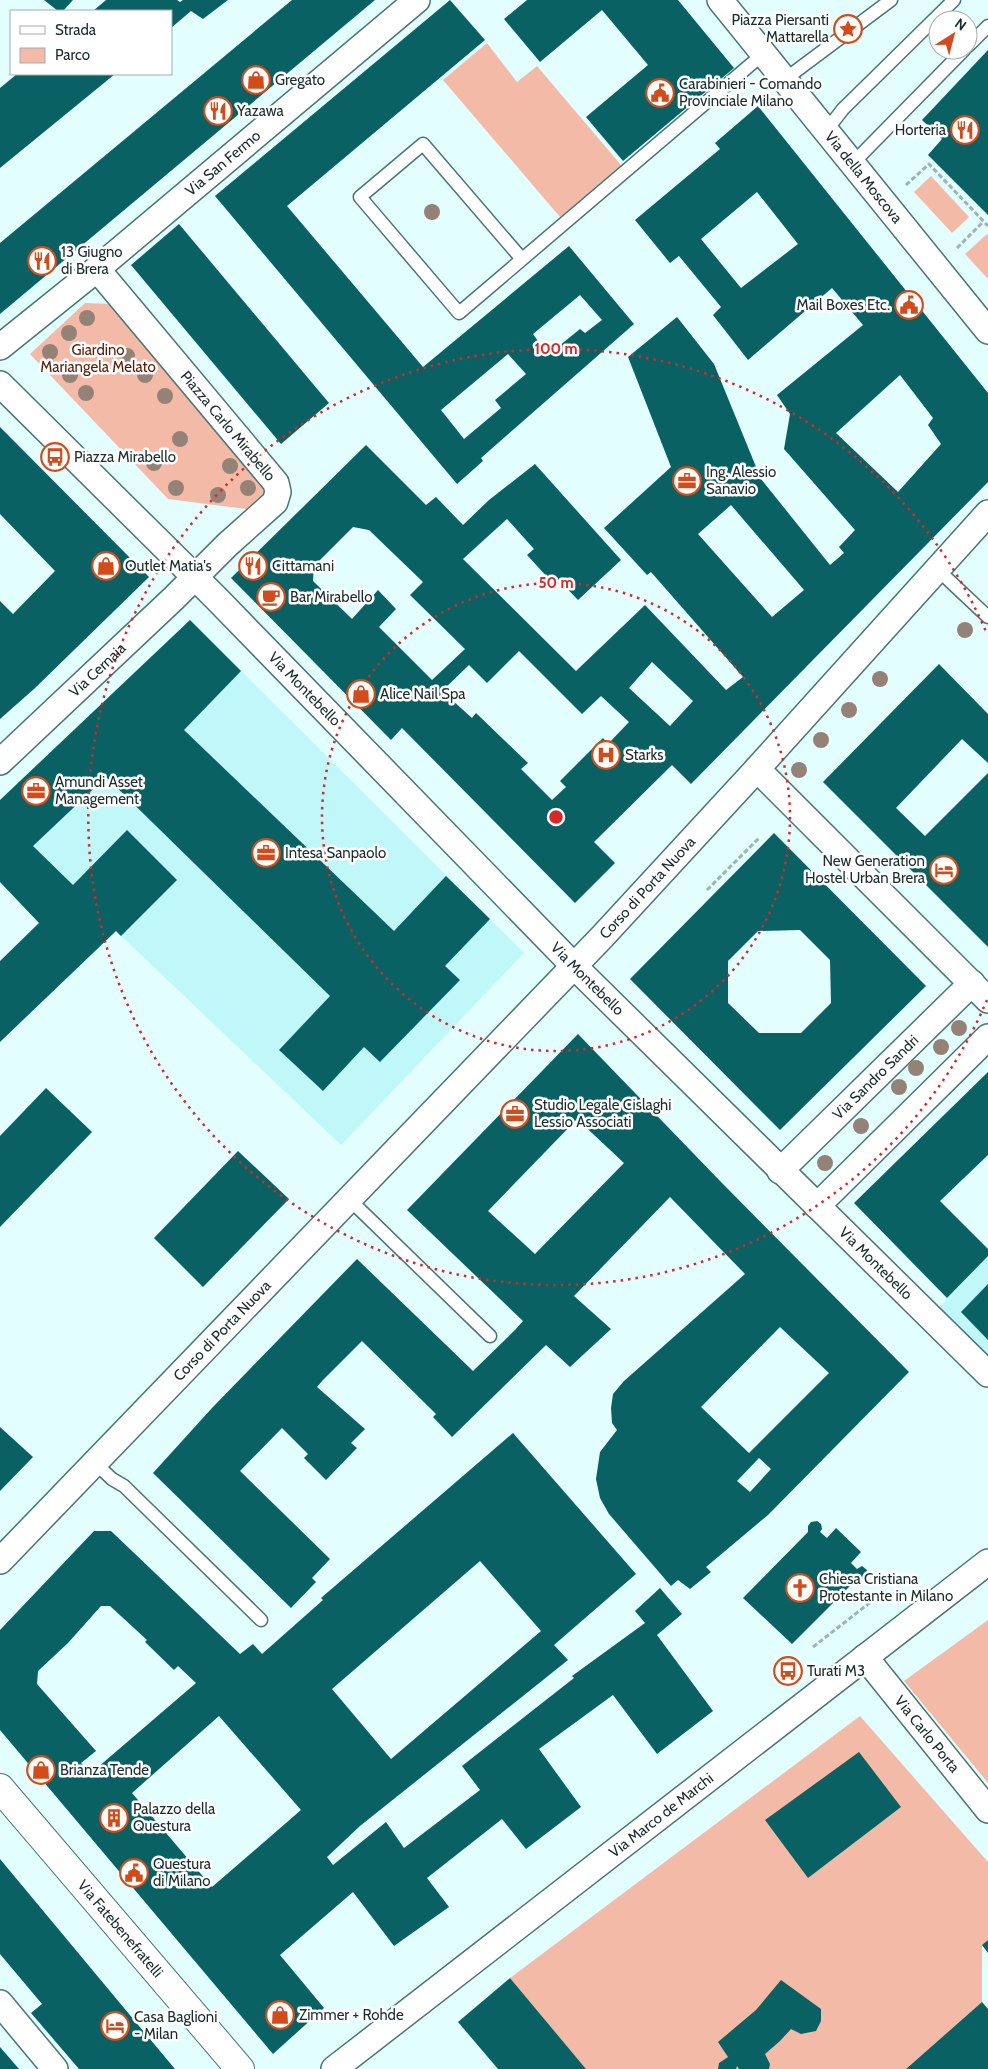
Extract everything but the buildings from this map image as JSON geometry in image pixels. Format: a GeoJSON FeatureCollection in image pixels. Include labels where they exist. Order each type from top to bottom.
{"type":"FeatureCollection","features":[{"type":"Feature","properties":{"kind":"street","name":"Via San Fermo"},"geometry":{"type":"LineString","coordinates":[[97,269],[417,0]]}},
{"type":"Feature","properties":{"kind":"street","name":"Via della Moscova"},"geometry":{"type":"LineString","coordinates":[[720,0],[988,331]]}},
{"type":"Feature","properties":{"kind":"street"},"geometry":{"type":"LineString","coordinates":[[0,347],[97,269]]}},
{"type":"Feature","properties":{"kind":"street","name":"Piazza Carlo Mirabello"},"geometry":{"type":"LineString","coordinates":[[97,269],[276,483],[278,492],[275,502],[227,545],[196,578]]}},
{"type":"Feature","properties":{"kind":"street"},"geometry":{"type":"LineString","coordinates":[[0,384],[196,578]]}},
{"type":"Feature","properties":{"kind":"street","name":"Corso di Porta Nuova"},"geometry":{"type":"LineString","coordinates":[[0,1561],[574,966],[757,769],[988,513]]}},
{"type":"Feature","properties":{"kind":"street","name":"Via Cernaia"},"geometry":{"type":"LineString","coordinates":[[0,762],[196,578]]}},
{"type":"Feature","properties":{"kind":"street","name":"Via Montebello"},"geometry":{"type":"LineString","coordinates":[[196,578],[574,966],[988,1374]]}},
{"type":"Feature","properties":{"kind":"street"},"geometry":{"type":"LineString","coordinates":[[757,769],[980,992]]}},
{"type":"Feature","properties":{"kind":"street","name":"Via Sandro Sandri"},"geometry":{"type":"LineString","coordinates":[[780,1171],[980,992]]}},
{"type":"Feature","properties":{"kind":"street"},"geometry":{"type":"LineString","coordinates":[[817,1206],[988,1037]]}},
{"type":"Feature","properties":{"kind":"street","name":"Via Marco de Marchi"},"geometry":{"type":"LineString","coordinates":[[334,2069],[988,1562]]}},
{"type":"Feature","properties":{"kind":"street","name":"Via Carlo Porta"},"geometry":{"type":"LineString","coordinates":[[865,1657],[988,1810]]}},
{"type":"Feature","properties":{"kind":"street","name":"Via Fatebenefratelli"},"geometry":{"type":"LineString","coordinates":[[0,1788],[240,2069]]}},
{"type":"Feature","properties":{"kind":"street"},"geometry":{"type":"LineString","coordinates":[[0,2003],[55,2069]]}},
{"type":"Feature","properties":{"kind":"lane"},"geometry":{"type":"LineString","coordinates":[[784,80],[891,0]]}},
{"type":"Feature","properties":{"kind":"lane"},"geometry":{"type":"LineString","coordinates":[[826,131],[843,110],[954,0]]}},
{"type":"Feature","properties":{"kind":"lane"},"geometry":{"type":"LineString","coordinates":[[978,36],[988,26]]}},
{"type":"Feature","properties":{"kind":"lane"},"geometry":{"type":"LineString","coordinates":[[521,258],[423,144],[360,197],[459,312],[763,54]]}},
{"type":"Feature","properties":{"kind":"lane"},"geometry":{"type":"LineString","coordinates":[[852,164],[954,60]]}},
{"type":"Feature","properties":{"kind":"lane"},"geometry":{"type":"LineString","coordinates":[[938,569],[988,617]]}},
{"type":"Feature","properties":{"kind":"lane"},"geometry":{"type":"LineString","coordinates":[[349,1200],[490,1336]]}},
{"type":"Feature","properties":{"kind":"lane"},"geometry":{"type":"LineString","coordinates":[[95,1463],[112,1479],[124,1486],[261,1620]]}},
{"type":"Feature","properties":{"kind":"path"},"geometry":{"type":"LineString","coordinates":[[904,187],[929,164],[988,226]]}},
{"type":"Feature","properties":{"kind":"path"},"geometry":{"type":"LineString","coordinates":[[956,248],[983,222]]}},
{"type":"Feature","properties":{"kind":"path"},"geometry":{"type":"LineString","coordinates":[[707,890],[760,837]]}},
{"type":"Feature","properties":{"kind":"path"},"geometry":{"type":"LineString","coordinates":[[813,1647],[881,1594]]}},
{"type":"Feature","properties":{"kind":"shaded area"},"geometry":{"type":"Polygon","coordinates":[[[190,620],[524,953],[341,1145],[116,931],[33,846],[0,817],[0,800],[190,620]]]}},
{"type":"Feature","properties":{"kind":"shaded area"},"geometry":{"type":"Polygon","coordinates":[[[988,1256],[988,1369],[934,1316],[947,1298],[988,1256]]]}},
{"type":"Feature","properties":{"kind":"green space"},"geometry":{"type":"Polygon","coordinates":[[[487,43],[517,82],[537,66],[621,165],[560,217],[443,80],[487,43]]]}},
{"type":"Feature","properties":{"kind":"green space"},"geometry":{"type":"Polygon","coordinates":[[[931,176],[969,217],[952,233],[914,192],[931,176]]]}},
{"type":"Feature","properties":{"kind":"green space"},"geometry":{"type":"Polygon","coordinates":[[[988,235],[988,279],[965,254],[988,235]]]}},
{"type":"Feature","properties":{"kind":"green space","name":"Giardino Mariangela Melato"},"geometry":{"type":"Polygon","coordinates":[[[85,303],[112,304],[268,489],[246,509],[168,499],[30,354],[85,303]]]}},
{"type":"Feature","properties":{"kind":"green space"},"geometry":{"type":"Polygon","coordinates":[[[988,1620],[988,1783],[904,1681],[988,1620]]]}},
{"type":"Feature","properties":{"kind":"green space"},"geometry":{"type":"Polygon","coordinates":[[[860,1716],[988,1862],[988,1940],[982,1945],[982,2002],[906,2069],[586,2069],[510,1978],[860,1716]]]}},
{"type":"Feature","properties":{"kind":"place","name":"Piazza Piersanti Mattarella"},"geometry":{"type":"Point","coordinates":[848,29]}},
{"type":"Feature","properties":{"kind":"place","name":"Gregato"},"geometry":{"type":"Point","coordinates":[256,80]}},
{"type":"Feature","properties":{"kind":"place","name":"Carabinieri - Comando Provinciale Milano"},"geometry":{"type":"Point","coordinates":[660,93]}},
{"type":"Feature","properties":{"kind":"place","name":"Yazawa"},"geometry":{"type":"Point","coordinates":[218,111]}},
{"type":"Feature","properties":{"kind":"place","name":"Horteria"},"geometry":{"type":"Point","coordinates":[965,130]}},
{"type":"Feature","properties":{"kind":"place","name":"13 Giugno di Brera"},"geometry":{"type":"Point","coordinates":[42,261]}},
{"type":"Feature","properties":{"kind":"place","name":"Mail Boxes Etc."},"geometry":{"type":"Point","coordinates":[909,305]}},
{"type":"Feature","properties":{"kind":"place","name":"Piazza Mirabello"},"geometry":{"type":"Point","coordinates":[55,457]}},
{"type":"Feature","properties":{"kind":"place","name":"Ing. Alessio Sanavio"},"geometry":{"type":"Point","coordinates":[687,481]}},
{"type":"Feature","properties":{"kind":"place","name":"Outlet Matia's"},"geometry":{"type":"Point","coordinates":[106,566]}},
{"type":"Feature","properties":{"kind":"place","name":"Cittamani"},"geometry":{"type":"Point","coordinates":[253,566]}},
{"type":"Feature","properties":{"kind":"place","name":"Bar Mirabello"},"geometry":{"type":"Point","coordinates":[271,597]}},
{"type":"Feature","properties":{"kind":"place","name":"Alice Nail Spa"},"geometry":{"type":"Point","coordinates":[361,694]}},
{"type":"Feature","properties":{"kind":"place","name":"Starks"},"geometry":{"type":"Point","coordinates":[606,755]}},
{"type":"Feature","properties":{"kind":"place","name":"Amundi Asset Management"},"geometry":{"type":"Point","coordinates":[36,791]}},
{"type":"Feature","properties":{"kind":"place","name":"Intesa Sanpaolo"},"geometry":{"type":"Point","coordinates":[266,853]}},
{"type":"Feature","properties":{"kind":"place","name":"New Generation Hostel Urban Brera"},"geometry":{"type":"Point","coordinates":[944,870]}},
{"type":"Feature","properties":{"kind":"place","name":"Studio Legale Cislaghi Lessio Associati"},"geometry":{"type":"Point","coordinates":[515,1114]}},
{"type":"Feature","properties":{"kind":"place","name":"Chiesa Cristiana Protestante in Milano"},"geometry":{"type":"Point","coordinates":[800,1588]}},
{"type":"Feature","properties":{"kind":"place","name":"Turati M3"},"geometry":{"type":"Point","coordinates":[788,1671]}},
{"type":"Feature","properties":{"kind":"place","name":"Brianza Tende"},"geometry":{"type":"Point","coordinates":[41,1770]}},
{"type":"Feature","properties":{"kind":"place","name":"Palazzo della Questura"},"geometry":{"type":"Point","coordinates":[114,1818]}},
{"type":"Feature","properties":{"kind":"place","name":"Questura di Milano"},"geometry":{"type":"Point","coordinates":[134,1873]}},
{"type":"Feature","properties":{"kind":"place","name":"Zimmer + Rohde"},"geometry":{"type":"Point","coordinates":[280,2015]}},
{"type":"Feature","properties":{"kind":"place","name":"Casa Baglioni - Milan"},"geometry":{"type":"Point","coordinates":[115,2026]}}]}
